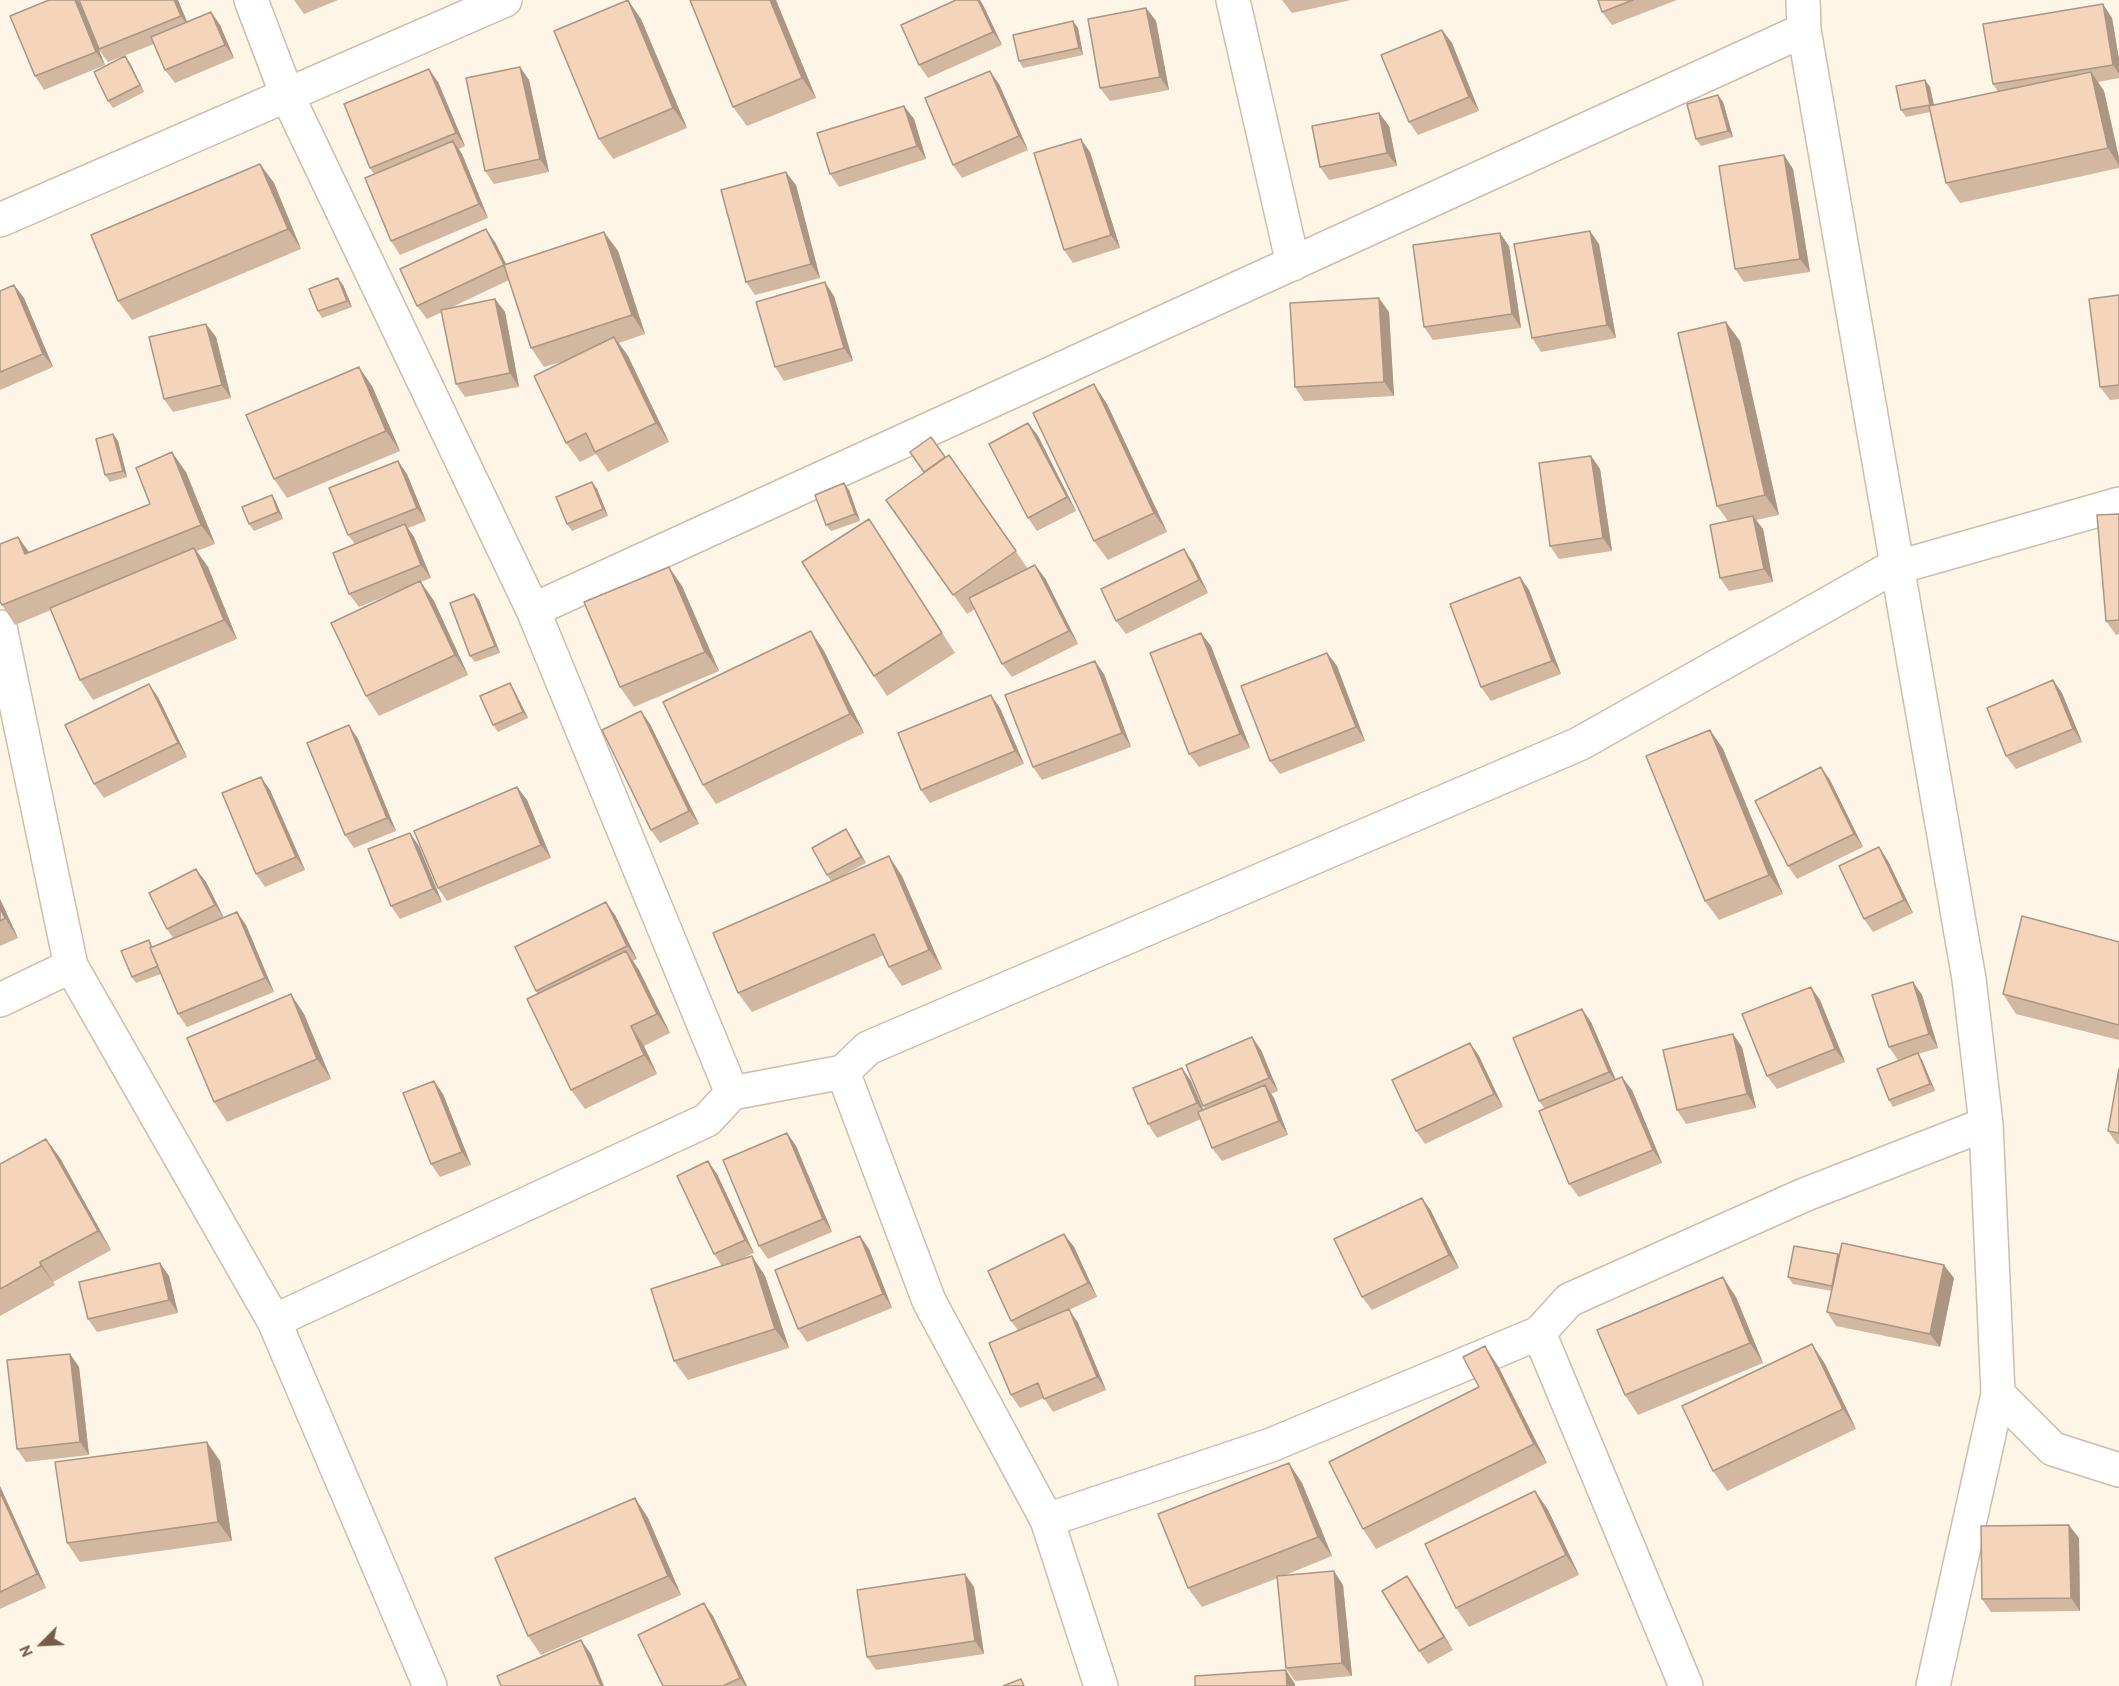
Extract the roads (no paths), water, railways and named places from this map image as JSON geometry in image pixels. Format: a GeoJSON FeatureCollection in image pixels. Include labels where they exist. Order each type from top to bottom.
{"type":"FeatureCollection","features":[{"type":"Feature","properties":{"kind":"street"},"geometry":{"type":"LineString","coordinates":[[251,0],[287,95],[532,610],[732,1093]]}},
{"type":"Feature","properties":{"kind":"street"},"geometry":{"type":"LineString","coordinates":[[0,220],[505,0]]}},
{"type":"Feature","properties":{"kind":"street"},"geometry":{"type":"LineString","coordinates":[[1233,0],[1293,264]]}},
{"type":"Feature","properties":{"kind":"street"},"geometry":{"type":"LineString","coordinates":[[532,610],[1293,264],[1803,15],[1969,979],[1986,1125],[1998,1394],[1933,1686]]}},
{"type":"Feature","properties":{"kind":"street"},"geometry":{"type":"LineString","coordinates":[[274,1321],[707,1120],[732,1093],[843,1071],[868,1048],[1579,744],[1877,576],[1898,567],[2119,504]]}},
{"type":"Feature","properties":{"kind":"street"},"geometry":{"type":"LineString","coordinates":[[0,627],[71,966],[274,1321],[430,1686]]}},
{"type":"Feature","properties":{"kind":"street"},"geometry":{"type":"LineString","coordinates":[[0,1000],[71,966]]}},
{"type":"Feature","properties":{"kind":"street"},"geometry":{"type":"LineString","coordinates":[[843,1071],[929,1301],[1047,1520],[1101,1686]]}},
{"type":"Feature","properties":{"kind":"street"},"geometry":{"type":"LineString","coordinates":[[1047,1520],[1271,1444],[1539,1333],[1569,1300],[1804,1195],[1986,1125]]}},
{"type":"Feature","properties":{"kind":"street"},"geometry":{"type":"LineString","coordinates":[[1539,1333],[1686,1686]]}},
{"type":"Feature","properties":{"kind":"street"},"geometry":{"type":"LineString","coordinates":[[1998,1394],[2053,1449],[2119,1470]]}}]}
